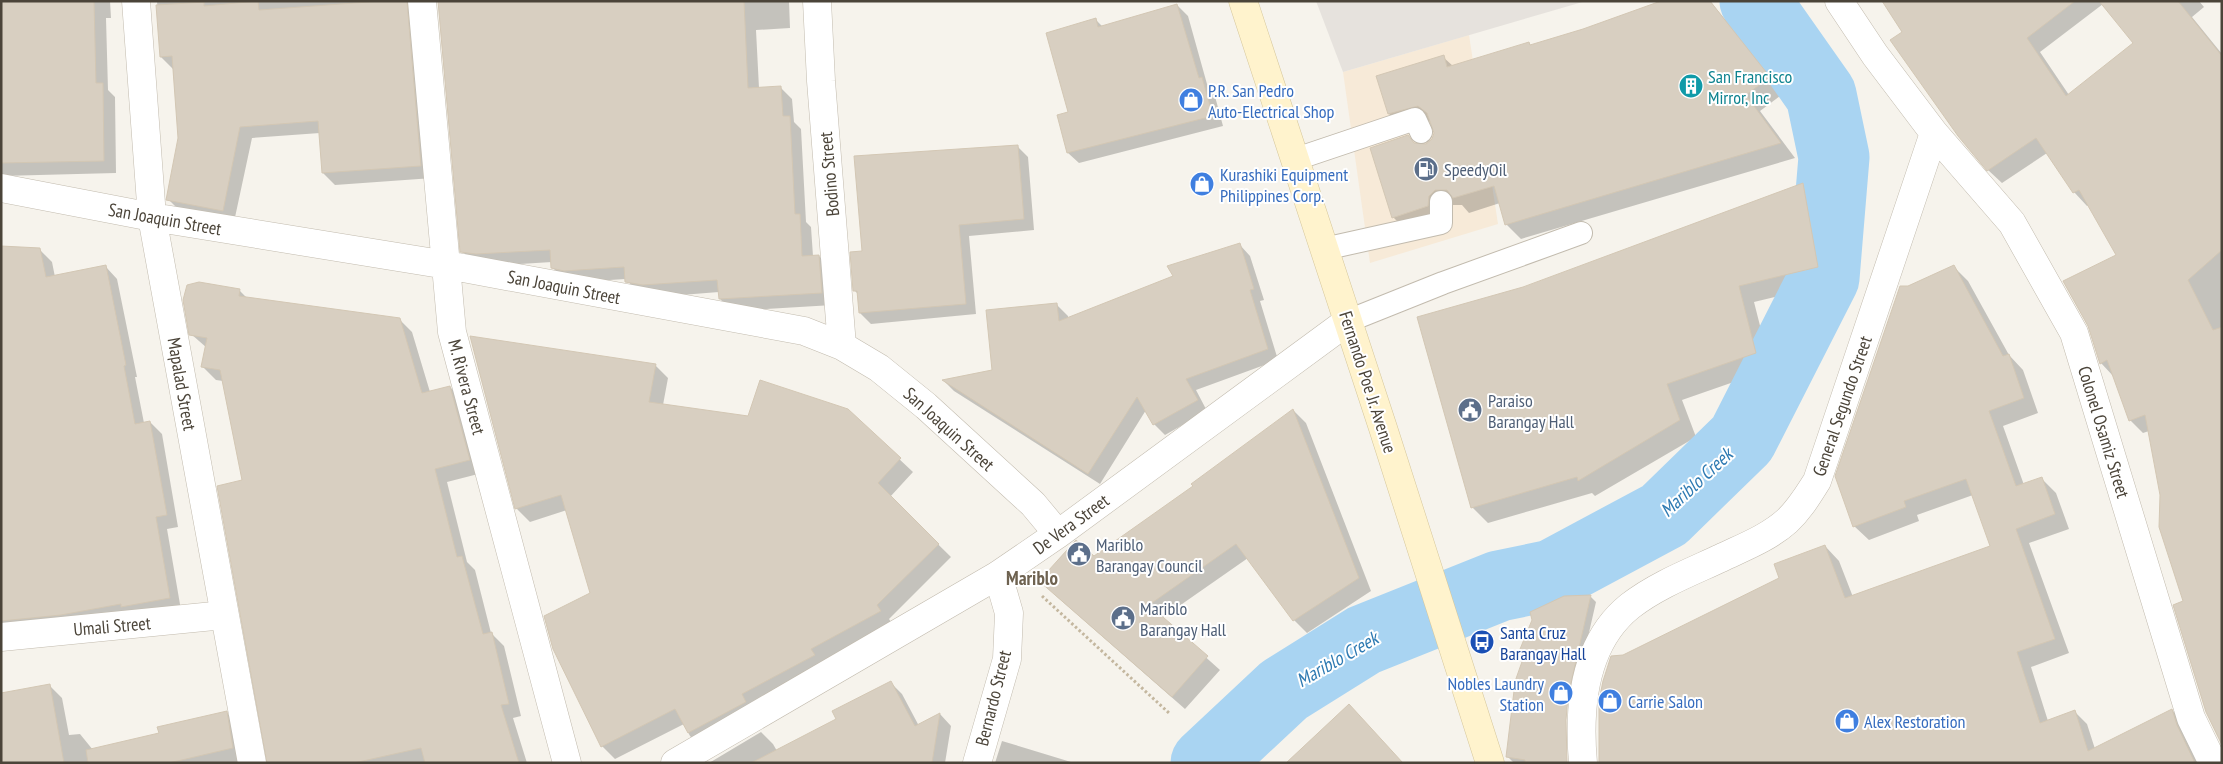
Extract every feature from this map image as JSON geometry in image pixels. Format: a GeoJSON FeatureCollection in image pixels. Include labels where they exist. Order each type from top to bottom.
{"type":"FeatureCollection","features":[{"type":"Feature","properties":{"kind":"main road","name":"Fernando Poe Jr. Avenue"},"geometry":{"type":"LineString","coordinates":[[1243,1],[1296,159],[1490,763]]}},
{"type":"Feature","properties":{"kind":"street","name":"Mapalad Street"},"geometry":{"type":"LineString","coordinates":[[136,1],[152,217],[252,763]]}},
{"type":"Feature","properties":{"kind":"street","name":"M. Rivera Street"},"geometry":{"type":"LineString","coordinates":[[422,1],[452,332],[567,763]]}},
{"type":"Feature","properties":{"kind":"street","name":"Bodino Street"},"geometry":{"type":"LineString","coordinates":[[817,1],[821,81],[842,346]]}},
{"type":"Feature","properties":{"kind":"street"},"geometry":{"type":"LineString","coordinates":[[1839,1],[1875,55],[1934,133]]}},
{"type":"Feature","properties":{"kind":"street","name":"General Segundo Street"},"geometry":{"type":"LineString","coordinates":[[1583,763],[1581,744],[1585,682],[1594,654],[1612,624],[1631,605],[1657,589],[1767,536],[1788,520],[1804,503],[1817,481],[1934,133]]}},
{"type":"Feature","properties":{"kind":"street","name":"Colonel Osamiz Street"},"geometry":{"type":"LineString","coordinates":[[1934,133],[2012,223],[2074,333],[2192,718],[2213,763]]}},
{"type":"Feature","properties":{"kind":"street","name":"San Joaquin Street"},"geometry":{"type":"LineString","coordinates":[[1,188],[152,217],[447,265],[804,331],[842,346],[879,368],[926,406],[1032,504],[1058,534]]}},
{"type":"Feature","properties":{"kind":"street","name":"De Vera Street"},"geometry":{"type":"LineString","coordinates":[[675,763],[1004,571],[1058,534],[1348,321]]}},
{"type":"Feature","properties":{"kind":"street","name":"Bernardo Street"},"geometry":{"type":"LineString","coordinates":[[976,763],[1007,660],[1009,613],[1004,571]]}},
{"type":"Feature","properties":{"kind":"street","name":"Umali Street"},"geometry":{"type":"LineString","coordinates":[[1,637],[224,615]]}},
{"type":"Feature","properties":{"kind":"lane"},"geometry":{"type":"LineString","coordinates":[[1296,159],[1415,119],[1421,132]]}},
{"type":"Feature","properties":{"kind":"lane"},"geometry":{"type":"LineString","coordinates":[[1324,249],[1441,223],[1442,202]]}},
{"type":"Feature","properties":{"kind":"lane"},"geometry":{"type":"LineString","coordinates":[[1348,321],[1443,283],[1581,233]]}},
{"type":"Feature","properties":{"kind":"path"},"geometry":{"type":"LineString","coordinates":[[1004,571],[1169,713]]}},
{"type":"Feature","properties":{"kind":"shaded area"},"geometry":{"type":"Polygon","coordinates":[[[1316,1],[1586,1],[1343,72],[1316,1]]]}},
{"type":"Feature","properties":{"kind":"shaded area"},"geometry":{"type":"Polygon","coordinates":[[[1469,35],[1498,224],[1370,263],[1343,72],[1469,35]]]}},
{"type":"Feature","properties":{"kind":"building"},"geometry":{"type":"Polygon","coordinates":[[[1,1],[94,1],[96,83],[103,83],[104,161],[1,163],[1,1]]]}},
{"type":"Feature","properties":{"kind":"building"},"geometry":{"type":"Polygon","coordinates":[[[258,1],[259,10],[381,1],[407,1],[421,166],[322,173],[318,121],[240,127],[223,211],[166,200],[178,138],[172,56],[160,57],[156,5],[204,2],[204,6],[258,1]]]}},
{"type":"Feature","properties":{"kind":"building"},"geometry":{"type":"Polygon","coordinates":[[[438,1],[744,1],[748,88],[781,86],[783,116],[790,116],[795,214],[800,214],[802,256],[819,255],[822,293],[719,299],[717,280],[643,285],[625,282],[624,267],[564,271],[551,268],[550,250],[476,254],[460,252],[438,1]]]}},
{"type":"Feature","properties":{"kind":"building"},"geometry":{"type":"Polygon","coordinates":[[[1661,1],[1710,1],[1770,77],[1746,95],[1781,143],[1505,225],[1494,186],[1453,198],[1447,190],[1435,190],[1429,196],[1428,206],[1392,218],[1370,148],[1408,135],[1414,143],[1426,144],[1432,139],[1434,133],[1427,113],[1418,106],[1388,114],[1376,76],[1444,55],[1447,67],[1529,42],[1530,45],[1583,29],[1661,1]]]}},
{"type":"Feature","properties":{"kind":"building"},"geometry":{"type":"Polygon","coordinates":[[[1882,1],[2075,1],[2027,38],[2066,96],[2133,43],[2099,1],[2178,1],[2222,56],[2222,250],[2188,280],[2213,330],[2222,327],[2222,745],[2206,712],[2173,605],[2183,601],[2159,527],[2160,495],[2145,415],[2129,421],[2107,360],[2100,364],[2088,326],[2063,281],[2116,255],[2079,190],[2073,193],[2036,138],[1987,171],[1958,136],[1890,40],[1902,32],[1882,1]]]}},
{"type":"Feature","properties":{"kind":"building"},"geometry":{"type":"Polygon","coordinates":[[[1177,4],[1199,78],[1202,77],[1213,116],[1067,153],[1057,115],[1068,112],[1046,33],[1096,18],[1098,27],[1177,4]]]}},
{"type":"Feature","properties":{"kind":"building"},"geometry":{"type":"Polygon","coordinates":[[[1018,145],[1024,219],[959,225],[966,304],[859,313],[857,291],[853,291],[850,252],[862,251],[854,156],[1018,145]]]}},
{"type":"Feature","properties":{"kind":"building"},"geometry":{"type":"Polygon","coordinates":[[[1803,183],[1818,267],[1739,286],[1756,353],[1667,384],[1680,420],[1578,481],[1577,477],[1471,508],[1417,317],[1523,287],[1803,183]]]}},
{"type":"Feature","properties":{"kind":"building"},"geometry":{"type":"Polygon","coordinates":[[[1240,243],[1254,289],[1250,290],[1268,349],[1186,379],[1198,400],[1153,425],[1137,397],[1088,474],[942,380],[992,370],[986,310],[1057,303],[1059,321],[1173,276],[1167,266],[1240,243]]]}},
{"type":"Feature","properties":{"kind":"building"},"geometry":{"type":"Polygon","coordinates":[[[1,246],[40,248],[46,277],[106,265],[126,365],[124,366],[135,424],[150,421],[167,515],[156,517],[170,598],[121,607],[121,604],[61,615],[1,621],[1,246]]]}},
{"type":"Feature","properties":{"kind":"building"},"geometry":{"type":"Polygon","coordinates":[[[1954,265],[2003,356],[2009,354],[2024,398],[1989,411],[2016,486],[2042,477],[2055,514],[2016,529],[2055,639],[2017,652],[2040,723],[2075,710],[2088,751],[2172,709],[2177,725],[2195,763],[1599,763],[1599,701],[1611,656],[1623,655],[1779,578],[1774,564],[1825,545],[1845,598],[1990,546],[1966,479],[1904,501],[1906,507],[1853,527],[1835,476],[1900,286],[1908,286],[1954,265]]]}},
{"type":"Feature","properties":{"kind":"building"},"geometry":{"type":"Polygon","coordinates":[[[199,282],[240,289],[239,296],[400,318],[422,393],[450,386],[470,460],[435,469],[457,557],[462,556],[483,634],[492,632],[509,704],[501,705],[519,763],[425,763],[421,748],[354,763],[267,763],[217,486],[242,480],[220,370],[201,367],[207,338],[189,335],[183,300],[187,285],[199,282]]]}},
{"type":"Feature","properties":{"kind":"building"},"geometry":{"type":"Polygon","coordinates":[[[470,336],[656,364],[649,402],[748,416],[760,380],[848,409],[901,458],[878,483],[939,544],[877,605],[881,611],[811,649],[815,655],[742,694],[746,702],[688,733],[675,709],[601,747],[553,649],[544,616],[590,593],[561,495],[515,509],[470,336]]]}},
{"type":"Feature","properties":{"kind":"building"},"geometry":{"type":"Polygon","coordinates":[[[1293,409],[1359,578],[1293,621],[1236,544],[1149,605],[1208,656],[1172,697],[1039,581],[1076,540],[1094,556],[1193,486],[1191,484],[1293,409]]]}},
{"type":"Feature","properties":{"kind":"building"},"geometry":{"type":"Polygon","coordinates":[[[1591,595],[1568,696],[1566,720],[1567,763],[1525,763],[1525,760],[1506,757],[1514,691],[1512,690],[1524,656],[1518,654],[1532,620],[1530,612],[1564,596],[1591,595]]]}},
{"type":"Feature","properties":{"kind":"building"},"geometry":{"type":"Polygon","coordinates":[[[891,681],[915,726],[940,713],[932,763],[751,763],[836,719],[832,711],[891,681]]]}},
{"type":"Feature","properties":{"kind":"building"},"geometry":{"type":"Polygon","coordinates":[[[50,684],[64,763],[1,763],[1,693],[50,684]]]}},
{"type":"Feature","properties":{"kind":"building"},"geometry":{"type":"Polygon","coordinates":[[[1349,704],[1403,763],[1286,763],[1349,704]]]}},
{"type":"Feature","properties":{"kind":"building"},"geometry":{"type":"Polygon","coordinates":[[[227,711],[233,748],[169,763],[88,763],[86,750],[159,733],[157,727],[227,711]]]}},
{"type":"Feature","properties":{"kind":"waterway","name":"Mariblo Creek"},"geometry":{"type":"LineString","coordinates":[[1206,763],[1284,690],[1364,640],[1499,586],[1552,575],[1664,515],[1742,439],[1824,278],[1834,157],[1821,95],[1755,1]]}},
{"type":"Feature","properties":{"kind":"place","name":"San Francisco Mirror, Inc"},"geometry":{"type":"Point","coordinates":[1691,86]}},
{"type":"Feature","properties":{"kind":"place","name":"P.R. San Pedro Auto-Electrical Shop"},"geometry":{"type":"Point","coordinates":[1191,100]}},
{"type":"Feature","properties":{"kind":"place","name":"SpeedyOil"},"geometry":{"type":"Point","coordinates":[1426,169]}},
{"type":"Feature","properties":{"kind":"place","name":"Kurashiki Equipment Philippines Corp."},"geometry":{"type":"Point","coordinates":[1202,184]}},
{"type":"Feature","properties":{"kind":"place","name":"Paraiso Barangay Hall"},"geometry":{"type":"Point","coordinates":[1470,410]}},
{"type":"Feature","properties":{"kind":"place","name":"Mariblo Barangay Council"},"geometry":{"type":"Point","coordinates":[1079,554]}},
{"type":"Feature","properties":{"kind":"place","name":"Mariblo Barangay Hall"},"geometry":{"type":"Point","coordinates":[1123,618]}},
{"type":"Feature","properties":{"kind":"place","name":"Santa Cruz Barangay Hall"},"geometry":{"type":"Point","coordinates":[1482,642]}},
{"type":"Feature","properties":{"kind":"place","name":"Nobles Laundry Station"},"geometry":{"type":"Point","coordinates":[1561,693]}},
{"type":"Feature","properties":{"kind":"place","name":"Carrie Salon"},"geometry":{"type":"Point","coordinates":[1610,701]}},
{"type":"Feature","properties":{"kind":"place","name":"Alex Restoration"},"geometry":{"type":"Point","coordinates":[1847,721]}},
{"type":"Feature","properties":{"kind":"district","name":"Mariblo"},"geometry":{"type":"Point","coordinates":[1032,578]}}]}
